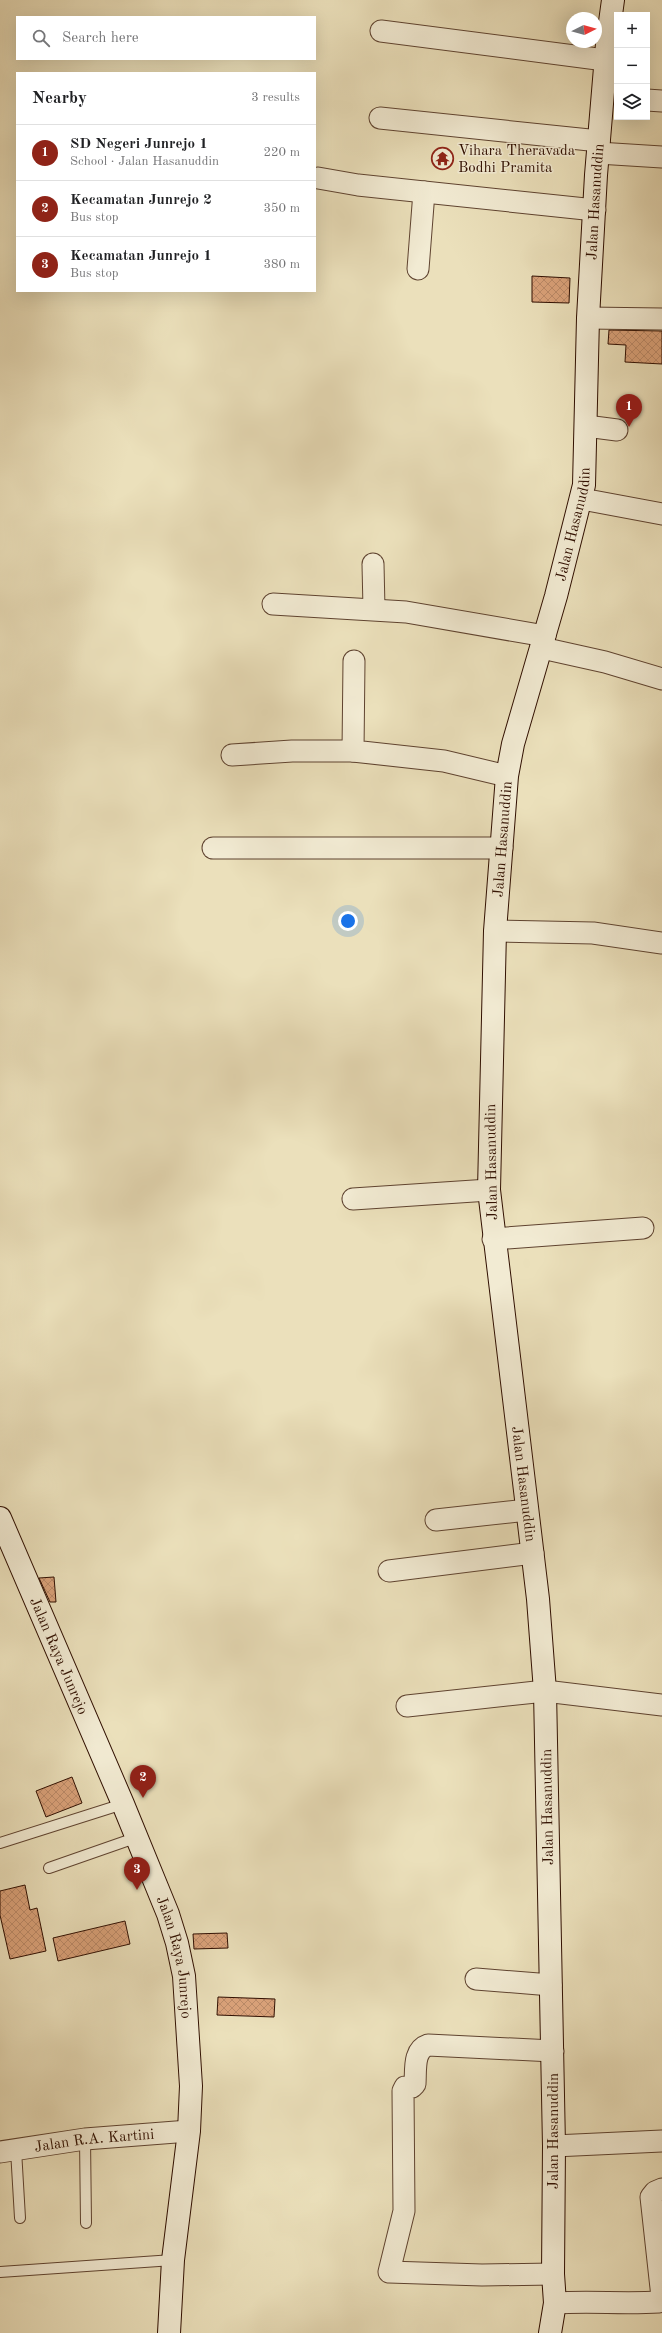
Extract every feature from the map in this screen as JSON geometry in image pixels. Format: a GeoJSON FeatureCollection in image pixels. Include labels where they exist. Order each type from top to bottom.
{"type":"FeatureCollection","features":[{"type":"Feature","properties":{"kind":"main road","name":"Jalan Hasanuddin"},"geometry":{"type":"LineString","coordinates":[[550,2333],[555,2303],[553,2274],[554,2146],[545,1691],[533,1553],[488,1190],[494,931],[507,776],[516,730],[543,642],[582,499],[584,485],[588,318],[598,147],[610,97],[605,60],[613,0]]}},
{"type":"Feature","properties":{"kind":"main road","name":"Jalan Raya Junrejo"},"geometry":{"type":"LineString","coordinates":[[0,1518],[123,1804],[135,1838],[168,1914],[177,1942],[184,1976],[191,2086],[189,2131],[173,2260],[169,2333]]}},
{"type":"Feature","properties":{"kind":"street"},"geometry":{"type":"LineString","coordinates":[[381,31],[605,60]]}},
{"type":"Feature","properties":{"kind":"street"},"geometry":{"type":"LineString","coordinates":[[650,100],[662,101]]}},
{"type":"Feature","properties":{"kind":"street"},"geometry":{"type":"LineString","coordinates":[[380,118],[662,156]]}},
{"type":"Feature","properties":{"kind":"street"},"geometry":{"type":"LineString","coordinates":[[318,178],[424,192],[595,210]]}},
{"type":"Feature","properties":{"kind":"street"},"geometry":{"type":"LineString","coordinates":[[418,269],[424,192]]}},
{"type":"Feature","properties":{"kind":"street"},"geometry":{"type":"LineString","coordinates":[[588,318],[662,319]]}},
{"type":"Feature","properties":{"kind":"street"},"geometry":{"type":"LineString","coordinates":[[586,426],[617,430]]}},
{"type":"Feature","properties":{"kind":"street"},"geometry":{"type":"LineString","coordinates":[[582,499],[662,514]]}},
{"type":"Feature","properties":{"kind":"street"},"geometry":{"type":"LineString","coordinates":[[373,564],[374,609]]}},
{"type":"Feature","properties":{"kind":"street"},"geometry":{"type":"LineString","coordinates":[[273,604],[406,612],[543,642],[662,678]]}},
{"type":"Feature","properties":{"kind":"street"},"geometry":{"type":"LineString","coordinates":[[353,750],[354,662]]}},
{"type":"Feature","properties":{"kind":"street"},"geometry":{"type":"LineString","coordinates":[[232,755],[292,751],[353,750],[444,760],[507,776]]}},
{"type":"Feature","properties":{"kind":"street"},"geometry":{"type":"LineString","coordinates":[[213,848],[502,848]]}},
{"type":"Feature","properties":{"kind":"street"},"geometry":{"type":"LineString","coordinates":[[494,931],[593,933],[662,943]]}},
{"type":"Feature","properties":{"kind":"street"},"geometry":{"type":"LineString","coordinates":[[353,1198],[488,1190]]}},
{"type":"Feature","properties":{"kind":"street"},"geometry":{"type":"LineString","coordinates":[[493,1239],[642,1228]]}},
{"type":"Feature","properties":{"kind":"street"},"geometry":{"type":"LineString","coordinates":[[436,1520],[527,1510]]}},
{"type":"Feature","properties":{"kind":"street"},"geometry":{"type":"LineString","coordinates":[[389,1572],[533,1553]]}},
{"type":"Feature","properties":{"kind":"street"},"geometry":{"type":"LineString","coordinates":[[407,1706],[545,1691],[662,1705]]}},
{"type":"Feature","properties":{"kind":"street"},"geometry":{"type":"LineString","coordinates":[[476,1979],[551,1985]]}},
{"type":"Feature","properties":{"kind":"street"},"geometry":{"type":"LineString","coordinates":[[553,2051],[428,2045],[418,2052],[415,2084],[403,2090],[404,2211],[390,2272],[474,2275],[553,2274]]}},
{"type":"Feature","properties":{"kind":"street","name":"Jalan R.A. Kartini"},"geometry":{"type":"LineString","coordinates":[[8,2151],[85,2139],[189,2131]]}},
{"type":"Feature","properties":{"kind":"street"},"geometry":{"type":"LineString","coordinates":[[554,2146],[662,2141]]}},
{"type":"Feature","properties":{"kind":"street"},"geometry":{"type":"LineString","coordinates":[[555,2303],[598,2301],[661,2302],[652,2197],[655,2192],[662,2189]]}},
{"type":"Feature","properties":{"kind":"lane"},"geometry":{"type":"LineString","coordinates":[[0,1843],[123,1804]]}},
{"type":"Feature","properties":{"kind":"lane"},"geometry":{"type":"LineString","coordinates":[[49,1868],[135,1838]]}},
{"type":"Feature","properties":{"kind":"lane"},"geometry":{"type":"LineString","coordinates":[[85,2139],[86,2223]]}},
{"type":"Feature","properties":{"kind":"lane"},"geometry":{"type":"LineString","coordinates":[[8,2151],[20,2218]]}},
{"type":"Feature","properties":{"kind":"lane"},"geometry":{"type":"LineString","coordinates":[[0,2272],[173,2260]]}},
{"type":"Feature","properties":{"kind":"building"},"geometry":{"type":"Polygon","coordinates":[[[532,276],[570,278],[569,303],[532,302],[532,276]]]}},
{"type":"Feature","properties":{"kind":"building"},"geometry":{"type":"Polygon","coordinates":[[[609,330],[662,331],[662,364],[625,362],[626,345],[608,344],[609,330]]]}},
{"type":"Feature","properties":{"kind":"building"},"geometry":{"type":"Polygon","coordinates":[[[54,1577],[56,1602],[50,1602],[39,1578],[54,1577]]]}},
{"type":"Feature","properties":{"kind":"building"},"geometry":{"type":"Polygon","coordinates":[[[72,1777],[82,1803],[46,1817],[36,1791],[72,1777]]]}},
{"type":"Feature","properties":{"kind":"building"},"geometry":{"type":"Polygon","coordinates":[[[25,1885],[30,1910],[37,1908],[46,1951],[10,1959],[0,1915],[0,1891],[25,1885]]]}},
{"type":"Feature","properties":{"kind":"building"},"geometry":{"type":"Polygon","coordinates":[[[125,1921],[130,1944],[58,1961],[53,1938],[125,1921]]]}},
{"type":"Feature","properties":{"kind":"building"},"geometry":{"type":"Polygon","coordinates":[[[227,1933],[228,1948],[194,1949],[193,1934],[227,1933]]]}},
{"type":"Feature","properties":{"kind":"building"},"geometry":{"type":"Polygon","coordinates":[[[218,1997],[275,1999],[274,2017],[217,2015],[218,1997]]]}},
{"type":"Feature","properties":{"kind":"place","name":"Vihara Theravada Bodhi Pramita"},"geometry":{"type":"Point","coordinates":[442,159]}},
{"type":"Feature","properties":{"kind":"place","name":"SD Negeri Junrejo 1"},"geometry":{"type":"Point","coordinates":[629,427]}},
{"type":"Feature","properties":{"kind":"place","name":"Kecamatan Junrejo 2"},"geometry":{"type":"Point","coordinates":[143,1798]}},
{"type":"Feature","properties":{"kind":"place","name":"Kecamatan Junrejo 1"},"geometry":{"type":"Point","coordinates":[137,1890]}}]}
